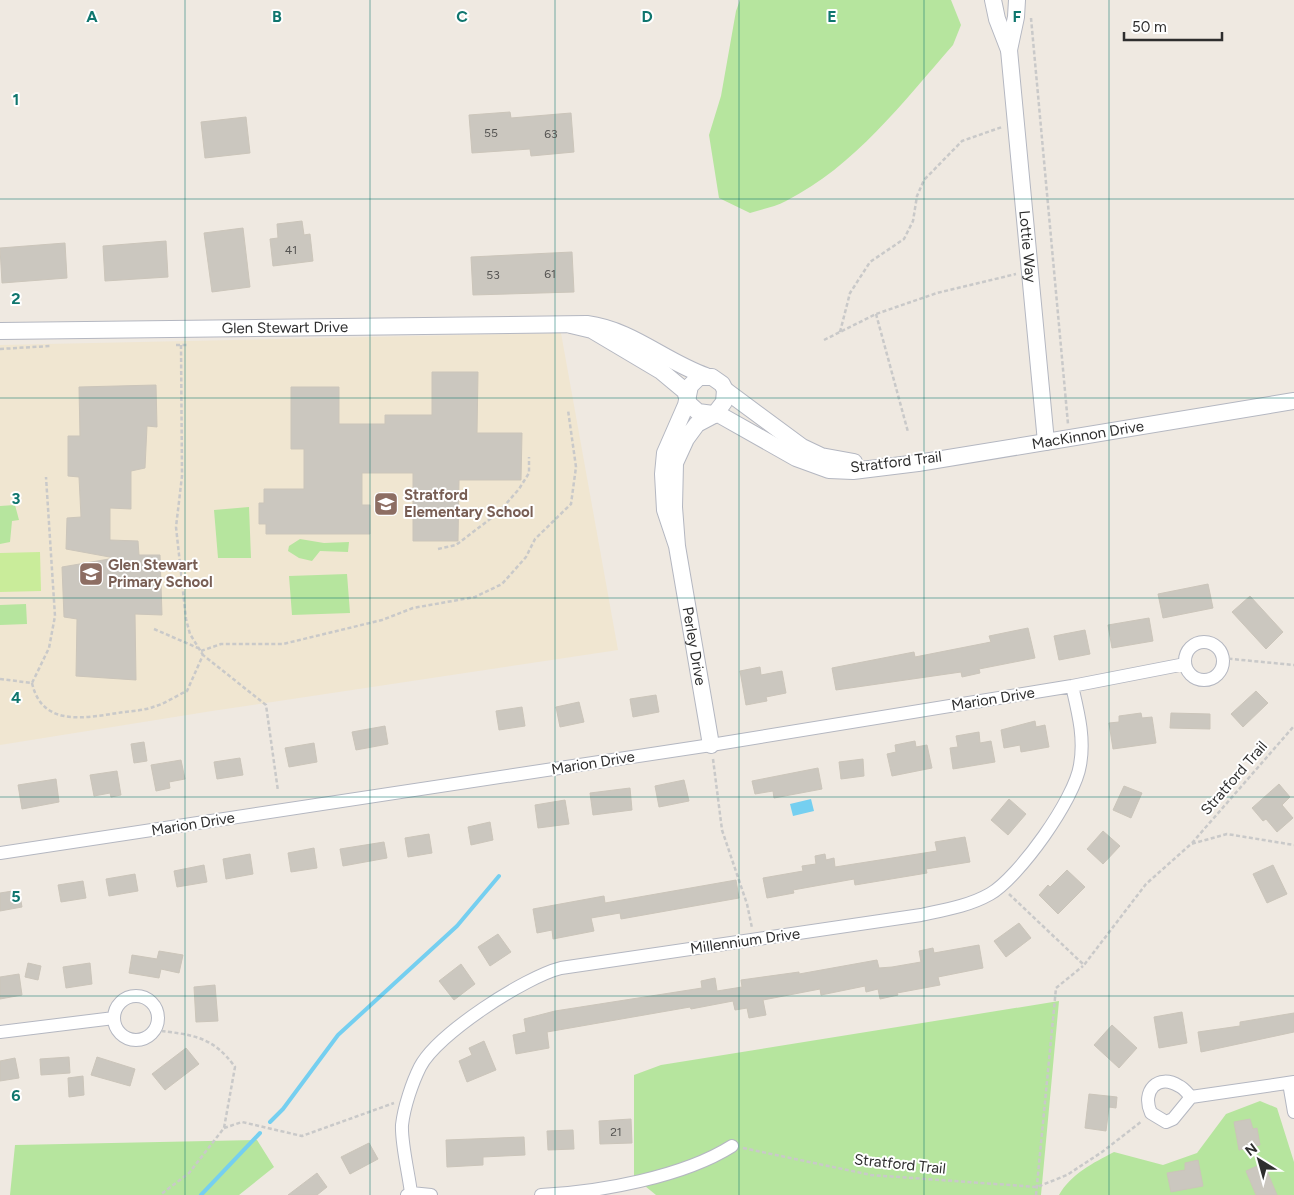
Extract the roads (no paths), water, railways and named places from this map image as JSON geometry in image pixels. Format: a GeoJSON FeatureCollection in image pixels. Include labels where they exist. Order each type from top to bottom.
{"type":"FeatureCollection","features":[{"type":"Feature","properties":{"kind":"street","name":"Lottie Way"},"geometry":{"type":"LineString","coordinates":[[992,0],[1009,50],[1046,442]]}},
{"type":"Feature","properties":{"kind":"street","name":"Lottie Way"},"geometry":{"type":"LineString","coordinates":[[1009,50],[1016,17],[1017,0]]}},
{"type":"Feature","properties":{"kind":"street","name":"Glen Stewart Drive"},"geometry":{"type":"LineString","coordinates":[[570,325],[592,330],[661,371],[685,391],[688,398]]}},
{"type":"Feature","properties":{"kind":"street","name":"Glen Stewart Drive"},"geometry":{"type":"LineString","coordinates":[[0,331],[601,326],[634,337],[682,367],[706,376]]}},
{"type":"Feature","properties":{"kind":"street"},"geometry":{"type":"LineString","coordinates":[[706,376],[718,380],[725,390],[724,402],[714,415],[698,412],[690,404],[688,398],[688,392],[694,381],[706,376]]}},
{"type":"Feature","properties":{"kind":"street","name":"MacKinnon Drive"},"geometry":{"type":"LineString","coordinates":[[725,390],[802,447],[821,456],[881,466]]}},
{"type":"Feature","properties":{"kind":"street","name":"Perley Drive"},"geometry":{"type":"LineString","coordinates":[[677,546],[665,510],[663,474],[665,452],[688,398]]}},
{"type":"Feature","properties":{"kind":"street","name":"MacKinnon Drive"},"geometry":{"type":"LineString","coordinates":[[714,415],[720,415],[742,425],[773,446],[796,458],[829,470],[853,471],[881,466],[918,463],[1294,401]]}},
{"type":"Feature","properties":{"kind":"street","name":"Perley Drive"},"geometry":{"type":"LineString","coordinates":[[711,745],[677,546],[674,506],[675,463],[686,439],[697,424],[714,415]]}},
{"type":"Feature","properties":{"kind":"street"},"geometry":{"type":"LineString","coordinates":[[1200,642],[1215,646],[1222,658],[1219,672],[1207,680],[1192,676],[1185,664],[1188,650],[1200,642]]}},
{"type":"Feature","properties":{"kind":"street","name":"Marion Drive"},"geometry":{"type":"LineString","coordinates":[[0,853],[711,745],[1072,686],[1185,664]]}},
{"type":"Feature","properties":{"kind":"street","name":"Millennium Drive"},"geometry":{"type":"LineString","coordinates":[[409,1194],[402,1126],[420,1066],[442,1041],[510,990],[546,972],[928,913],[964,906],[991,894],[1001,886],[1051,826],[1075,786],[1081,765],[1081,725],[1072,686]]}},
{"type":"Feature","properties":{"kind":"street"},"geometry":{"type":"LineString","coordinates":[[130,996],[145,998],[152,1002],[158,1015],[155,1030],[144,1039],[130,1040],[118,1032],[114,1018],[115,1011],[123,1000],[130,996]]}},
{"type":"Feature","properties":{"kind":"street"},"geometry":{"type":"LineString","coordinates":[[0,1032],[114,1018]]}},
{"type":"Feature","properties":{"kind":"street"},"geometry":{"type":"LineString","coordinates":[[1191,1097],[1180,1086],[1167,1081],[1156,1085],[1148,1091],[1146,1100],[1151,1114],[1166,1122],[1173,1119],[1191,1097],[1292,1082],[1294,1112]]}},
{"type":"Feature","properties":{"kind":"street"},"geometry":{"type":"LineString","coordinates":[[541,1195],[581,1192],[688,1169],[711,1159],[732,1146]]}},
{"type":"Feature","properties":{"kind":"street"},"geometry":{"type":"LineString","coordinates":[[409,1194],[431,1195]]}},
{"type":"Feature","properties":{"kind":"water"},"geometry":{"type":"Polygon","coordinates":[[[811,799],[814,811],[793,816],[790,804],[811,799]]]}},
{"type":"Feature","properties":{"kind":"waterway"},"geometry":{"type":"LineString","coordinates":[[270,1122],[283,1109],[338,1035],[457,926],[499,876]]}},
{"type":"Feature","properties":{"kind":"waterway"},"geometry":{"type":"LineString","coordinates":[[201,1195],[260,1133]]}},
{"type":"Feature","properties":{"kind":"place","name":"Stratford Elementary School"},"geometry":{"type":"Point","coordinates":[386,504]}},
{"type":"Feature","properties":{"kind":"place","name":"Glen Stewart Primary School"},"geometry":{"type":"Point","coordinates":[91,574]}}]}
